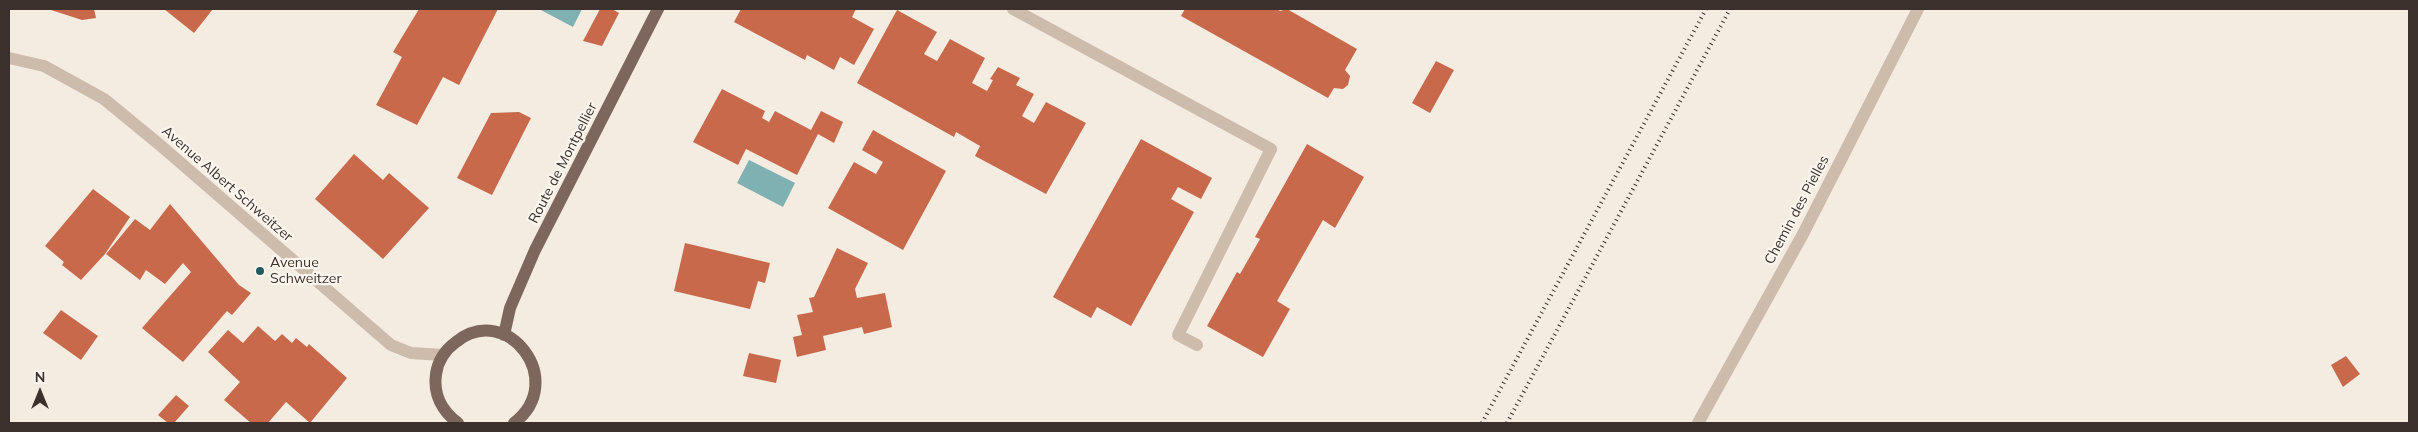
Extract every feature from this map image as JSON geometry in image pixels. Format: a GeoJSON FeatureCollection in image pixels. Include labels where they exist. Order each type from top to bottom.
{"type":"FeatureCollection","features":[{"type":"Feature","properties":{"kind":"main road","name":"Route de Montpellier"},"geometry":{"type":"LineString","coordinates":[[504,335],[510,308],[535,250],[658,9]]}},
{"type":"Feature","properties":{"kind":"main road"},"geometry":{"type":"LineString","coordinates":[[458,423],[443,409],[436,391],[436,375],[443,355],[450,346],[469,334],[491,332],[504,335],[521,346],[530,358],[536,375],[536,388],[531,404],[514,423]]}},
{"type":"Feature","properties":{"kind":"street"},"geometry":{"type":"LineString","coordinates":[[1013,9],[1271,149],[1178,335],[1197,345]]}},
{"type":"Feature","properties":{"kind":"street","name":"Chemin des Pielles"},"geometry":{"type":"LineString","coordinates":[[1698,423],[1803,234],[1918,9]]}},
{"type":"Feature","properties":{"kind":"street","name":"Avenue Albert Schweitzer"},"geometry":{"type":"LineString","coordinates":[[9,58],[44,66],[104,99],[391,344],[411,353],[443,355]]}},
{"type":"Feature","properties":{"kind":"water"},"geometry":{"type":"Polygon","coordinates":[[[539,9],[582,9],[573,27],[539,9]]]}},
{"type":"Feature","properties":{"kind":"water"},"geometry":{"type":"Polygon","coordinates":[[[749,160],[795,183],[783,207],[737,183],[749,160]]]}},
{"type":"Feature","properties":{"kind":"building"},"geometry":{"type":"Polygon","coordinates":[[[48,9],[94,9],[96,18],[82,20],[48,9]]]}},
{"type":"Feature","properties":{"kind":"building"},"geometry":{"type":"Polygon","coordinates":[[[164,9],[213,9],[194,33],[164,9]]]}},
{"type":"Feature","properties":{"kind":"building"},"geometry":{"type":"Polygon","coordinates":[[[419,9],[498,9],[459,85],[443,77],[417,125],[376,105],[402,57],[393,52],[419,9]]]}},
{"type":"Feature","properties":{"kind":"building"},"geometry":{"type":"Polygon","coordinates":[[[600,9],[612,9],[619,13],[602,46],[583,41],[600,9]]]}},
{"type":"Feature","properties":{"kind":"building"},"geometry":{"type":"Polygon","coordinates":[[[741,9],[856,9],[852,17],[874,29],[854,65],[840,57],[834,70],[807,55],[805,60],[734,22],[741,9]]]}},
{"type":"Feature","properties":{"kind":"building"},"geometry":{"type":"Polygon","coordinates":[[[1185,9],[1277,9],[1280,11],[1287,9],[1357,49],[1345,70],[1350,76],[1348,85],[1343,89],[1334,88],[1328,98],[1181,16],[1185,9]]]}},
{"type":"Feature","properties":{"kind":"building"},"geometry":{"type":"Polygon","coordinates":[[[897,10],[937,32],[924,54],[937,61],[950,39],[985,58],[972,83],[987,91],[993,80],[990,79],[998,67],[1020,78],[1016,85],[1034,94],[1022,116],[1034,123],[1046,102],[1086,123],[1046,194],[975,156],[980,146],[956,132],[954,137],[857,83],[897,10]]]}},
{"type":"Feature","properties":{"kind":"building"},"geometry":{"type":"Polygon","coordinates":[[[1436,61],[1454,70],[1430,113],[1412,103],[1436,61]]]}},
{"type":"Feature","properties":{"kind":"building"},"geometry":{"type":"Polygon","coordinates":[[[722,89],[765,111],[762,118],[769,122],[775,111],[811,130],[821,111],[843,122],[834,143],[818,134],[797,175],[746,149],[738,165],[693,142],[722,89]]]}},
{"type":"Feature","properties":{"kind":"building"},"geometry":{"type":"Polygon","coordinates":[[[519,112],[531,118],[492,195],[457,178],[491,113],[519,112]]]}},
{"type":"Feature","properties":{"kind":"building"},"geometry":{"type":"Polygon","coordinates":[[[873,130],[946,171],[903,250],[828,208],[854,162],[876,174],[883,162],[862,150],[873,130]]]}},
{"type":"Feature","properties":{"kind":"building"},"geometry":{"type":"Polygon","coordinates":[[[1141,139],[1212,178],[1201,199],[1178,187],[1171,199],[1194,212],[1131,326],[1097,307],[1091,318],[1053,297],[1141,139]]]}},
{"type":"Feature","properties":{"kind":"building"},"geometry":{"type":"Polygon","coordinates":[[[1307,144],[1364,177],[1335,228],[1323,220],[1277,301],[1290,309],[1263,357],[1207,326],[1237,272],[1240,274],[1260,239],[1255,237],[1307,144]]]}},
{"type":"Feature","properties":{"kind":"building"},"geometry":{"type":"Polygon","coordinates":[[[354,154],[383,180],[389,173],[429,208],[383,259],[315,199],[354,154]]]}},
{"type":"Feature","properties":{"kind":"building"},"geometry":{"type":"Polygon","coordinates":[[[93,189],[130,217],[105,254],[81,280],[62,265],[64,262],[45,246],[93,189]]]}},
{"type":"Feature","properties":{"kind":"building"},"geometry":{"type":"Polygon","coordinates":[[[170,204],[239,285],[251,293],[232,315],[227,311],[183,362],[142,328],[191,272],[183,263],[165,284],[146,270],[140,280],[106,254],[135,219],[150,230],[170,204]]]}},
{"type":"Feature","properties":{"kind":"building"},"geometry":{"type":"Polygon","coordinates":[[[685,243],[770,263],[765,283],[758,281],[750,309],[674,291],[685,243]]]}},
{"type":"Feature","properties":{"kind":"building"},"geometry":{"type":"Polygon","coordinates":[[[837,248],[868,263],[855,289],[857,298],[885,293],[892,327],[864,334],[862,327],[823,336],[826,350],[797,357],[793,337],[802,335],[797,315],[813,312],[809,298],[814,297],[837,248]]]}},
{"type":"Feature","properties":{"kind":"building"},"geometry":{"type":"Polygon","coordinates":[[[61,310],[98,336],[81,360],[43,333],[61,310]]]}},
{"type":"Feature","properties":{"kind":"building"},"geometry":{"type":"Polygon","coordinates":[[[258,326],[275,341],[282,334],[292,343],[296,338],[307,347],[309,344],[347,378],[310,423],[286,402],[268,423],[251,423],[224,400],[240,382],[208,352],[228,330],[243,343],[258,326]]]}},
{"type":"Feature","properties":{"kind":"building"},"geometry":{"type":"Polygon","coordinates":[[[749,353],[781,360],[776,383],[743,376],[749,353]]]}},
{"type":"Feature","properties":{"kind":"building"},"geometry":{"type":"Polygon","coordinates":[[[2346,356],[2360,374],[2343,387],[2331,365],[2346,356]]]}},
{"type":"Feature","properties":{"kind":"building"},"geometry":{"type":"Polygon","coordinates":[[[176,395],[189,406],[174,423],[168,423],[158,415],[176,395]]]}},
{"type":"Feature","properties":{"kind":"railway"},"geometry":{"type":"LineString","coordinates":[[1482,423],[1706,9]]}},
{"type":"Feature","properties":{"kind":"railway"},"geometry":{"type":"LineString","coordinates":[[1507,423],[1730,9]]}},
{"type":"Feature","properties":{"kind":"place","name":"Avenue Schweitzer"},"geometry":{"type":"Point","coordinates":[260,271]}}]}
